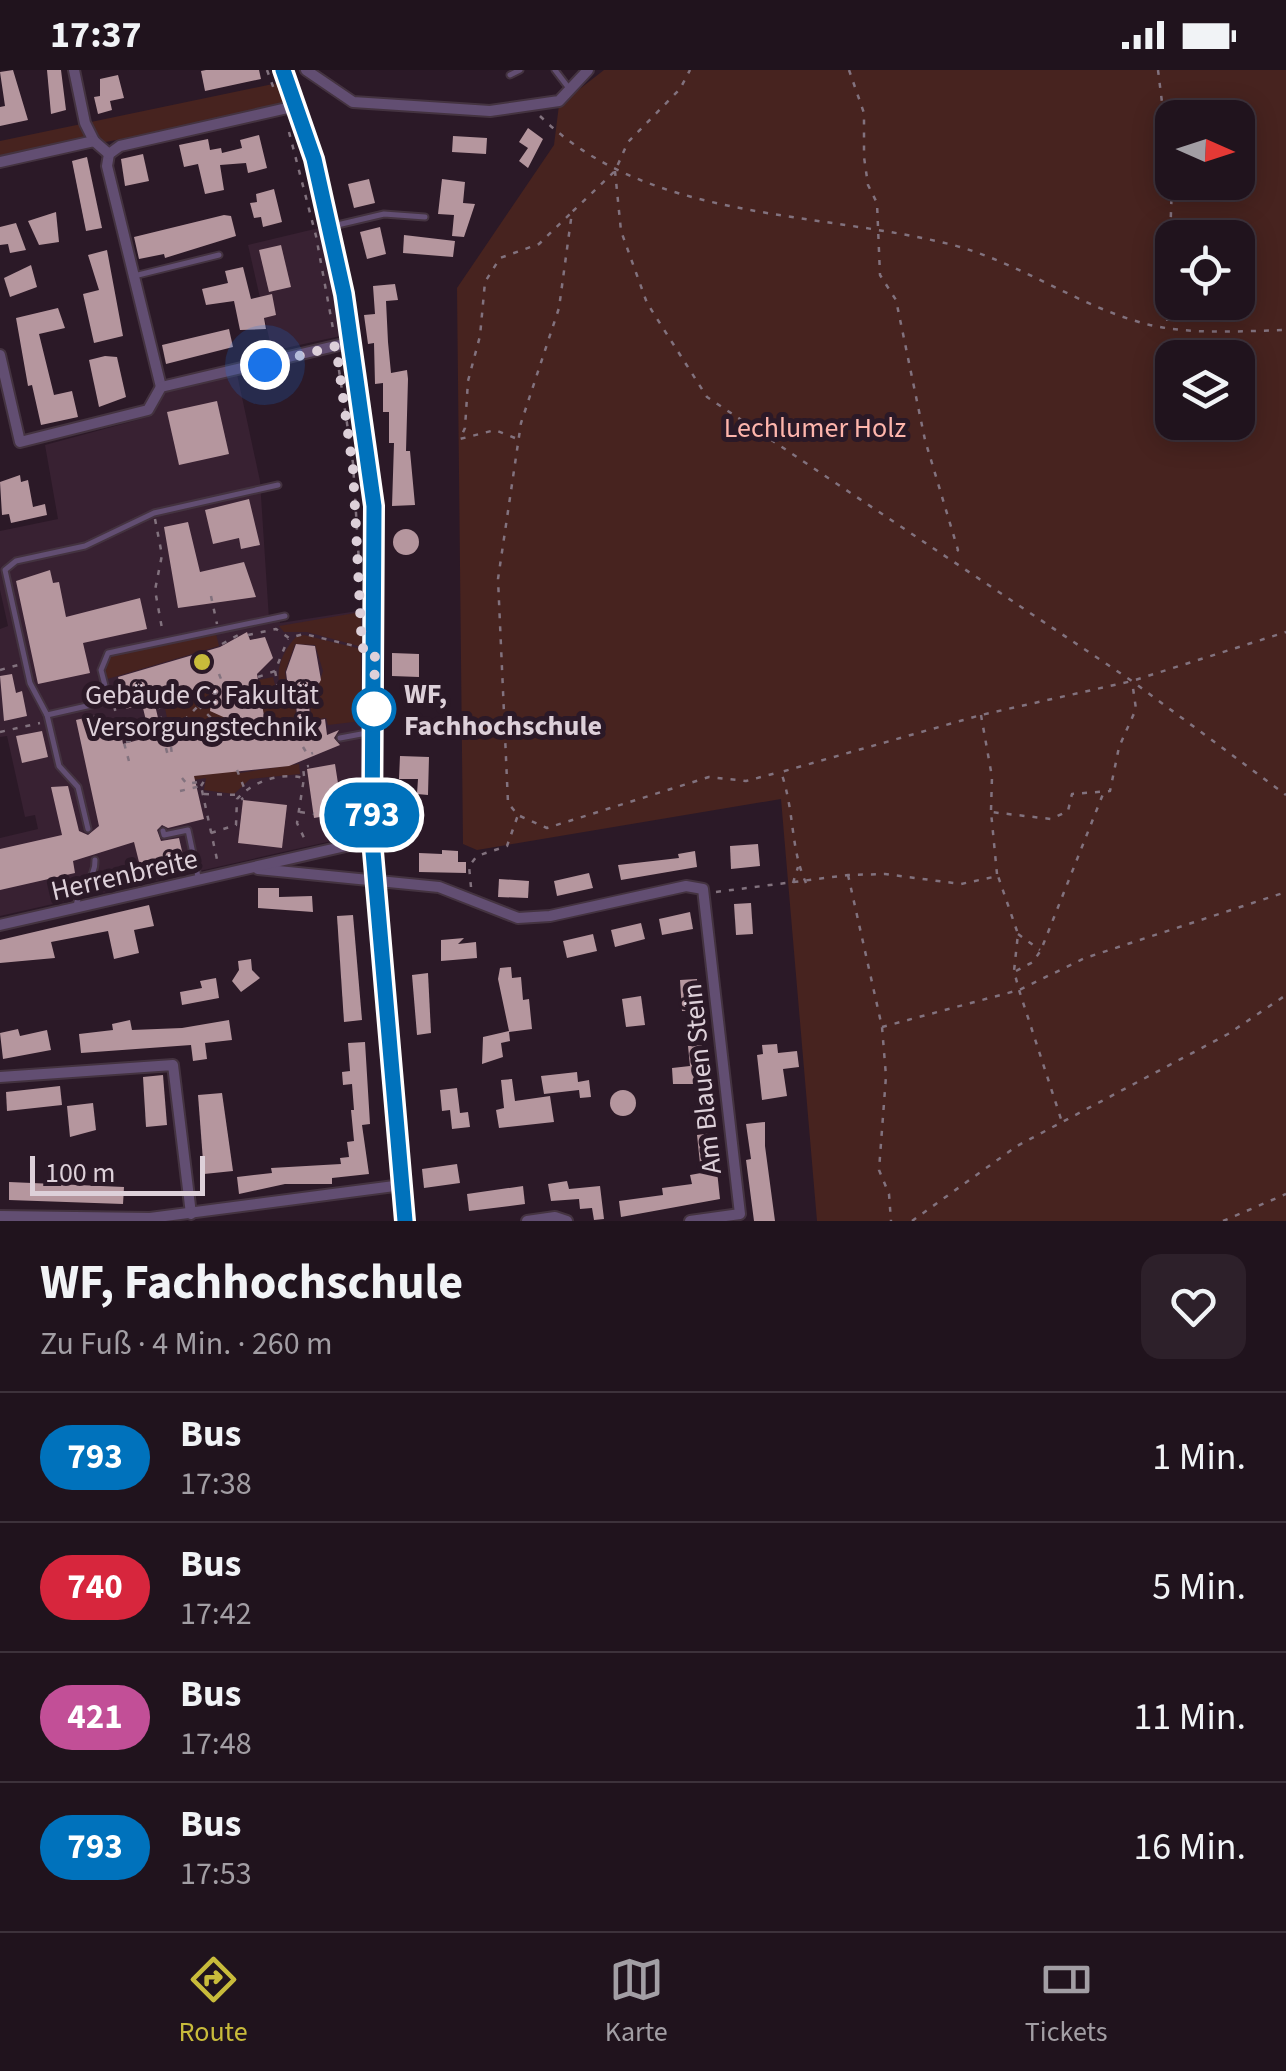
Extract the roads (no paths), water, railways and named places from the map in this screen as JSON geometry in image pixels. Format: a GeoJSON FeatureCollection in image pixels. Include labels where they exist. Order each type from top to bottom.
{"type":"FeatureCollection","features":[{"type":"Feature","properties":{"kind":"main road"},"geometry":{"type":"LineString","coordinates":[[283,70],[289,108],[330,226],[344,344],[374,506],[372,840],[405,1221]]}},
{"type":"Feature","properties":{"kind":"street"},"geometry":{"type":"LineString","coordinates":[[74,70],[94,141],[110,154]]}},
{"type":"Feature","properties":{"kind":"street"},"geometry":{"type":"LineString","coordinates":[[306,70],[340,96],[367,105],[490,111],[532,108],[559,101],[588,70]]}},
{"type":"Feature","properties":{"kind":"street"},"geometry":{"type":"LineString","coordinates":[[0,355],[5,400],[20,442],[148,410],[161,387],[107,166],[110,154],[120,146],[289,108]]}},
{"type":"Feature","properties":{"kind":"street"},"geometry":{"type":"LineString","coordinates":[[0,162],[94,141]]}},
{"type":"Feature","properties":{"kind":"street"},"geometry":{"type":"LineString","coordinates":[[161,387],[344,344]]}},
{"type":"Feature","properties":{"kind":"street","name":"Herrenbreite"},"geometry":{"type":"LineString","coordinates":[[0,925],[372,840]]}},
{"type":"Feature","properties":{"kind":"street","name":"Herrenbreite"},"geometry":{"type":"LineString","coordinates":[[258,868],[439,887],[518,918],[550,916],[686,886],[704,891]]}},
{"type":"Feature","properties":{"kind":"street","name":"Am Blauen Stein"},"geometry":{"type":"LineString","coordinates":[[690,1221],[740,1218],[704,891]]}},
{"type":"Feature","properties":{"kind":"street"},"geometry":{"type":"LineString","coordinates":[[0,1078],[172,1065],[191,1214]]}},
{"type":"Feature","properties":{"kind":"street"},"geometry":{"type":"LineString","coordinates":[[0,1216],[124,1220],[402,1185]]}},
{"type":"Feature","properties":{"kind":"street"},"geometry":{"type":"LineString","coordinates":[[527,1221],[567,1221]]}},
{"type":"Feature","properties":{"kind":"lane"},"geometry":{"type":"LineString","coordinates":[[510,74],[520,70]]}},
{"type":"Feature","properties":{"kind":"lane"},"geometry":{"type":"LineString","coordinates":[[555,70],[571,89]]}},
{"type":"Feature","properties":{"kind":"lane"},"geometry":{"type":"LineString","coordinates":[[330,226],[384,214],[425,218]]}},
{"type":"Feature","properties":{"kind":"lane"},"geometry":{"type":"LineString","coordinates":[[134,276],[219,256]]}},
{"type":"Feature","properties":{"kind":"lane"},"geometry":{"type":"LineString","coordinates":[[88,829],[78,788],[59,766],[47,714],[25,664],[4,578],[9,564],[85,546],[154,513],[278,485]]}},
{"type":"Feature","properties":{"kind":"lane"},"geometry":{"type":"LineString","coordinates":[[47,714],[112,703],[100,670],[104,657],[285,616]]}},
{"type":"Feature","properties":{"kind":"lane"},"geometry":{"type":"LineString","coordinates":[[340,738],[375,731]]}},
{"type":"Feature","properties":{"kind":"lane"},"geometry":{"type":"LineString","coordinates":[[164,831],[164,835],[188,830],[198,880]]}},
{"type":"Feature","properties":{"kind":"lane"},"geometry":{"type":"LineString","coordinates":[[76,907],[77,896],[95,872],[95,860]]}},
{"type":"Feature","properties":{"kind":"place","name":"Gebäude C: Fakultät Versorgungstechnik"},"geometry":{"type":"Point","coordinates":[202,662]}},
{"type":"Feature","properties":{"kind":"place","name":"WF, Fachhochschule"},"geometry":{"type":"Point","coordinates":[374,709]}},
{"type":"Feature","properties":{"kind":"park label","name":"Lechlumer Holz"},"geometry":{"type":"Point","coordinates":[815,427]}}]}
